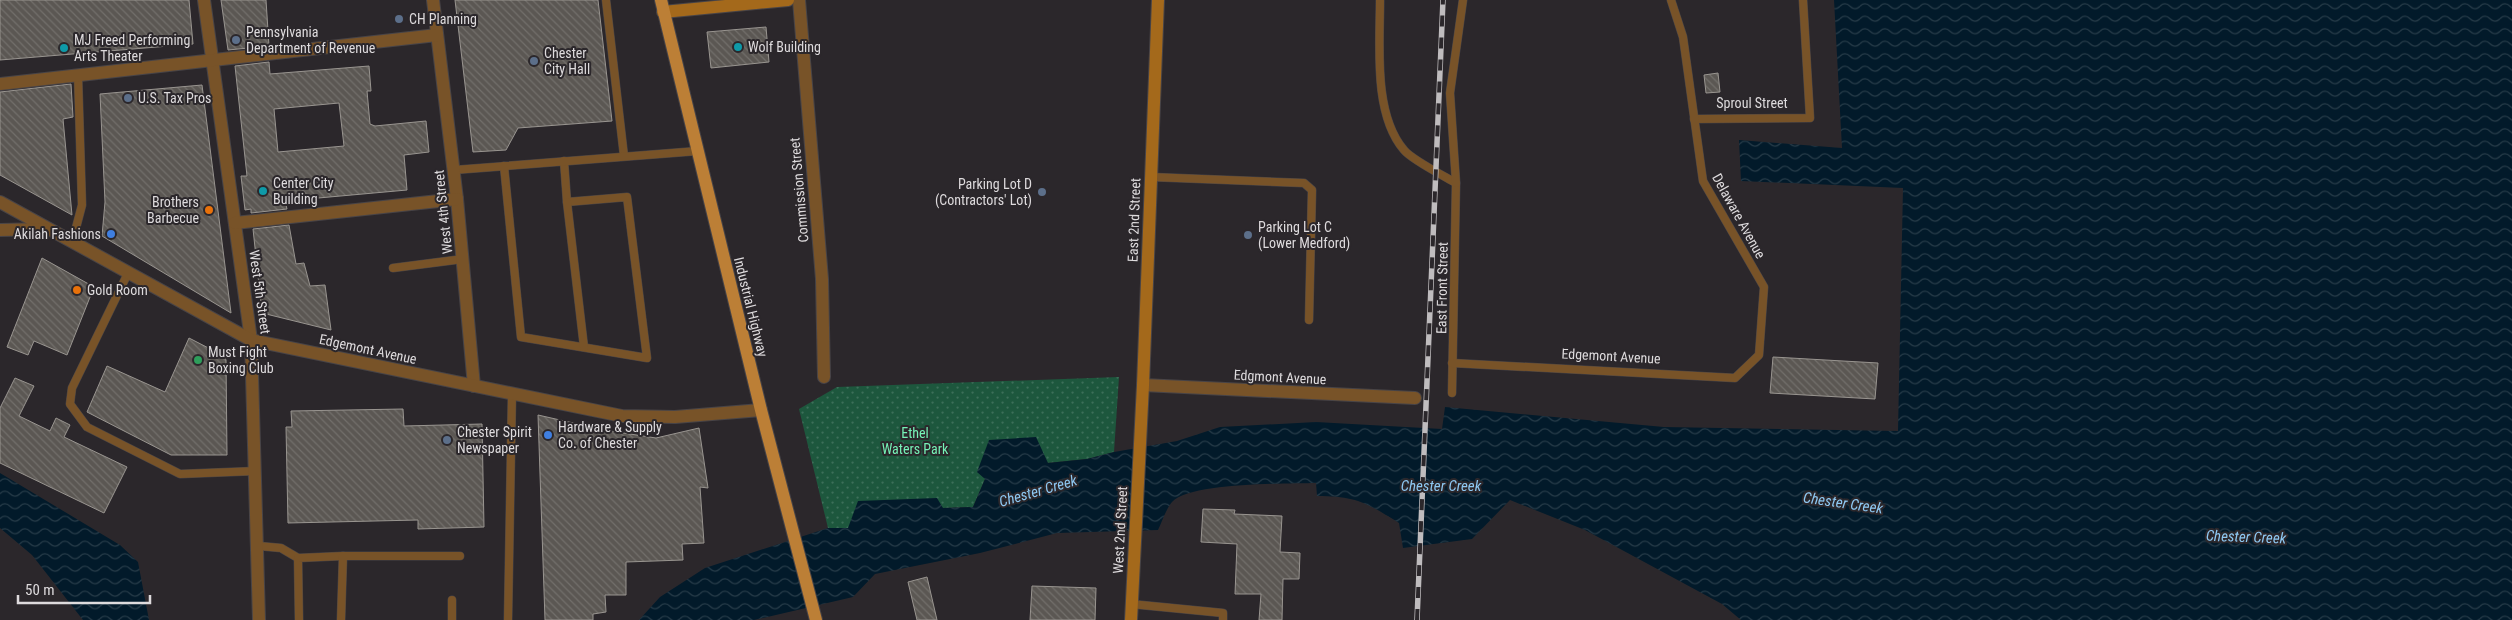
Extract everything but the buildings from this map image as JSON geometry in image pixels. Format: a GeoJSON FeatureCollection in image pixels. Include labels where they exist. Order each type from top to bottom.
{"type":"FeatureCollection","features":[{"type":"Feature","properties":{"kind":"main road","name":"Industrial Highway"},"geometry":{"type":"LineString","coordinates":[[662,6],[761,410],[816,620]]}},
{"type":"Feature","properties":{"kind":"street","name":"West 5th Street"},"geometry":{"type":"LineString","coordinates":[[204,0],[252,340],[259,546],[259,620]]}},
{"type":"Feature","properties":{"kind":"street","name":"West 4th Street"},"geometry":{"type":"LineString","coordinates":[[433,0],[458,199],[474,386]]}},
{"type":"Feature","properties":{"kind":"street"},"geometry":{"type":"LineString","coordinates":[[662,6],[788,0]]}},
{"type":"Feature","properties":{"kind":"street","name":"Commission Street"},"geometry":{"type":"LineString","coordinates":[[798,0],[822,279],[824,377]]}},
{"type":"Feature","properties":{"kind":"street","name":"East 2nd Street"},"geometry":{"type":"LineString","coordinates":[[1140,441],[1158,0]]}},
{"type":"Feature","properties":{"kind":"street"},"geometry":{"type":"LineString","coordinates":[[0,84],[437,35]]}},
{"type":"Feature","properties":{"kind":"street"},"geometry":{"type":"LineString","coordinates":[[235,223],[458,199]]}},
{"type":"Feature","properties":{"kind":"street","name":"Edgemont Avenue"},"geometry":{"type":"LineString","coordinates":[[0,202],[45,229],[252,340],[622,416],[675,417],[761,410]]}},
{"type":"Feature","properties":{"kind":"street"},"geometry":{"type":"LineString","coordinates":[[0,230],[45,229]]}},
{"type":"Feature","properties":{"kind":"street","name":"Edgmont Avenue"},"geometry":{"type":"LineString","coordinates":[[1143,386],[1415,398]]}},
{"type":"Feature","properties":{"kind":"street","name":"West 2nd Street"},"geometry":{"type":"LineString","coordinates":[[1131,620],[1140,441]]}},
{"type":"Feature","properties":{"kind":"lane"},"geometry":{"type":"LineString","coordinates":[[606,0],[624,156]]}},
{"type":"Feature","properties":{"kind":"lane"},"geometry":{"type":"LineString","coordinates":[[1380,0],[1381,84],[1389,125],[1404,151],[1456,183]]}},
{"type":"Feature","properties":{"kind":"lane","name":"East Front Street"},"geometry":{"type":"LineString","coordinates":[[1452,393],[1456,183],[1450,93],[1463,0]]}},
{"type":"Feature","properties":{"kind":"lane","name":"Delaware Avenue"},"geometry":{"type":"LineString","coordinates":[[1671,0],[1683,37],[1703,181],[1764,286],[1759,355]]}},
{"type":"Feature","properties":{"kind":"lane","name":"Sproul Street"},"geometry":{"type":"LineString","coordinates":[[1694,119],[1810,118],[1803,0]]}},
{"type":"Feature","properties":{"kind":"lane"},"geometry":{"type":"LineString","coordinates":[[72,243],[82,205],[78,75]]}},
{"type":"Feature","properties":{"kind":"lane"},"geometry":{"type":"LineString","coordinates":[[454,170],[698,151]]}},
{"type":"Feature","properties":{"kind":"lane"},"geometry":{"type":"LineString","coordinates":[[564,161],[566,202],[584,347]]}},
{"type":"Feature","properties":{"kind":"lane"},"geometry":{"type":"LineString","coordinates":[[504,166],[521,337],[647,358],[627,197],[566,202]]}},
{"type":"Feature","properties":{"kind":"lane"},"geometry":{"type":"LineString","coordinates":[[1151,177],[1304,183],[1312,190],[1309,320]]}},
{"type":"Feature","properties":{"kind":"lane"},"geometry":{"type":"LineString","coordinates":[[394,268],[463,259]]}},
{"type":"Feature","properties":{"kind":"lane"},"geometry":{"type":"LineString","coordinates":[[128,273],[72,388],[70,404],[87,428],[180,474],[256,471]]}},
{"type":"Feature","properties":{"kind":"lane","name":"Edgemont Avenue"},"geometry":{"type":"LineString","coordinates":[[1452,363],[1735,378],[1759,355]]}},
{"type":"Feature","properties":{"kind":"lane"},"geometry":{"type":"LineString","coordinates":[[508,620],[512,394]]}},
{"type":"Feature","properties":{"kind":"lane"},"geometry":{"type":"LineString","coordinates":[[259,546],[281,548],[298,558],[460,556]]}},
{"type":"Feature","properties":{"kind":"lane"},"geometry":{"type":"LineString","coordinates":[[341,620],[343,556]]}},
{"type":"Feature","properties":{"kind":"lane"},"geometry":{"type":"LineString","coordinates":[[298,558],[299,620]]}},
{"type":"Feature","properties":{"kind":"lane"},"geometry":{"type":"LineString","coordinates":[[452,600],[452,620]]}},
{"type":"Feature","properties":{"kind":"lane"},"geometry":{"type":"LineString","coordinates":[[1131,604],[1223,613],[1223,620]]}},
{"type":"Feature","properties":{"kind":"green space","name":"Ethel Waters Park"},"geometry":{"type":"Polygon","coordinates":[[[1119,377],[1114,452],[1087,459],[1047,463],[985,479],[973,507],[942,508],[848,528],[828,528],[799,409],[837,387],[1119,377]]]}},
{"type":"Feature","properties":{"kind":"water","name":"Chester Creek"},"geometry":{"type":"Polygon","coordinates":[[[1834,0],[2512,0],[2512,620],[1741,620],[1722,604],[1585,530],[1510,500],[1472,539],[1403,548],[1399,523],[1378,510],[1352,499],[1317,496],[1316,483],[1240,485],[1198,491],[1182,495],[1172,502],[1158,530],[1057,533],[980,553],[875,574],[853,597],[754,620],[639,620],[660,597],[705,568],[828,528],[848,528],[858,501],[937,498],[943,508],[973,507],[985,479],[977,472],[989,440],[1036,437],[1048,463],[1087,459],[1114,452],[1177,441],[1220,427],[1316,422],[1442,429],[1445,407],[1664,427],[1898,431],[1903,188],[1741,181],[1739,140],[1842,148],[1834,0]]]}},
{"type":"Feature","properties":{"kind":"water"},"geometry":{"type":"Polygon","coordinates":[[[0,473],[120,545],[138,562],[149,620],[83,620],[32,555],[0,528],[0,473]]]}},
{"type":"Feature","properties":{"kind":"railway"},"geometry":{"type":"LineString","coordinates":[[1417,620],[1443,0]]}},
{"type":"Feature","properties":{"kind":"place","name":"CH Planning"},"geometry":{"type":"Point","coordinates":[399,19]}},
{"type":"Feature","properties":{"kind":"place","name":"Pennsylvania Department of Revenue"},"geometry":{"type":"Point","coordinates":[236,40]}},
{"type":"Feature","properties":{"kind":"place","name":"Wolf Building"},"geometry":{"type":"Point","coordinates":[738,47]}},
{"type":"Feature","properties":{"kind":"place","name":"MJ Freed Performing Arts Theater"},"geometry":{"type":"Point","coordinates":[64,48]}},
{"type":"Feature","properties":{"kind":"place","name":"Chester City Hall"},"geometry":{"type":"Point","coordinates":[534,61]}},
{"type":"Feature","properties":{"kind":"place","name":"U.S. Tax Pros"},"geometry":{"type":"Point","coordinates":[128,98]}},
{"type":"Feature","properties":{"kind":"place","name":"Center City Building"},"geometry":{"type":"Point","coordinates":[263,191]}},
{"type":"Feature","properties":{"kind":"place","name":"Parking Lot D (Contractors' Lot)"},"geometry":{"type":"Point","coordinates":[1042,192]}},
{"type":"Feature","properties":{"kind":"place","name":"Brothers Barbecue"},"geometry":{"type":"Point","coordinates":[209,210]}},
{"type":"Feature","properties":{"kind":"place","name":"Akilah Fashions"},"geometry":{"type":"Point","coordinates":[111,234]}},
{"type":"Feature","properties":{"kind":"place","name":"Parking Lot C (Lower Medford)"},"geometry":{"type":"Point","coordinates":[1248,235]}},
{"type":"Feature","properties":{"kind":"place","name":"Gold Room"},"geometry":{"type":"Point","coordinates":[77,290]}},
{"type":"Feature","properties":{"kind":"place","name":"Must Fight Boxing Club"},"geometry":{"type":"Point","coordinates":[198,360]}},
{"type":"Feature","properties":{"kind":"place","name":"Hardware & Supply Co. of Chester"},"geometry":{"type":"Point","coordinates":[548,435]}},
{"type":"Feature","properties":{"kind":"place","name":"Chester Spirit Newspaper"},"geometry":{"type":"Point","coordinates":[447,440]}}]}
